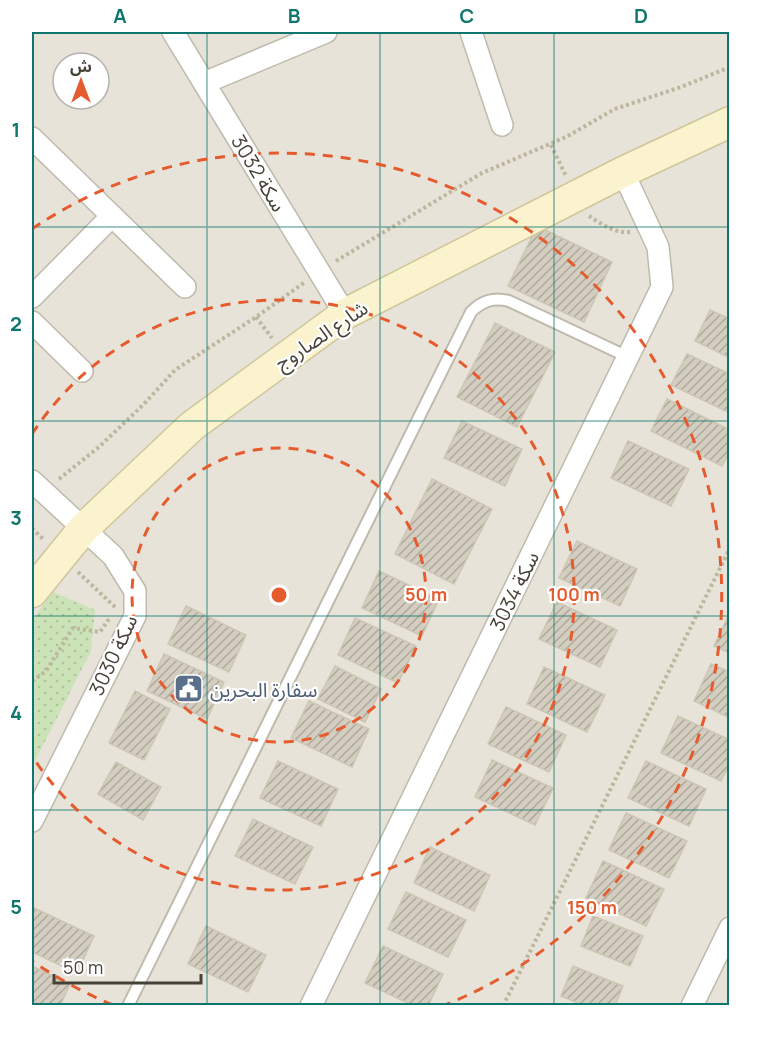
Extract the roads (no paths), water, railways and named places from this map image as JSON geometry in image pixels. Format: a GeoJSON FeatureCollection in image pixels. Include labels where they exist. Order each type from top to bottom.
{"type":"FeatureCollection","features":[{"type":"Feature","properties":{"kind":"main road","name":"شارع الصاروج"},"geometry":{"type":"LineString","coordinates":[[32,592],[84,528],[192,426],[345,314],[623,172],[729,122]]}},
{"type":"Feature","properties":{"kind":"street","name":"سكة 3032"},"geometry":{"type":"LineString","coordinates":[[173,32],[345,314]]}},
{"type":"Feature","properties":{"kind":"street"},"geometry":{"type":"LineString","coordinates":[[204,83],[292,38],[326,32]]}},
{"type":"Feature","properties":{"kind":"street"},"geometry":{"type":"LineString","coordinates":[[471,32],[502,125]]}},
{"type":"Feature","properties":{"kind":"street"},"geometry":{"type":"LineString","coordinates":[[32,138],[185,286]]}},
{"type":"Feature","properties":{"kind":"street","name":"سكة 3034"},"geometry":{"type":"LineString","coordinates":[[311,1005],[662,287],[658,247],[623,172]]}},
{"type":"Feature","properties":{"kind":"street"},"geometry":{"type":"LineString","coordinates":[[32,297],[112,216]]}},
{"type":"Feature","properties":{"kind":"street"},"geometry":{"type":"LineString","coordinates":[[32,322],[82,371]]}},
{"type":"Feature","properties":{"kind":"street","name":"سكة 3030"},"geometry":{"type":"LineString","coordinates":[[32,821],[135,591],[113,556],[38,487]]}},
{"type":"Feature","properties":{"kind":"street"},"geometry":{"type":"LineString","coordinates":[[692,1005],[729,928]]}},
{"type":"Feature","properties":{"kind":"lane"},"geometry":{"type":"LineString","coordinates":[[128,1005],[471,312],[492,299],[509,301],[628,357]]}},
{"type":"Feature","properties":{"kind":"place","name":"سفارة البحرين"},"geometry":{"type":"Point","coordinates":[189,689]}}]}
